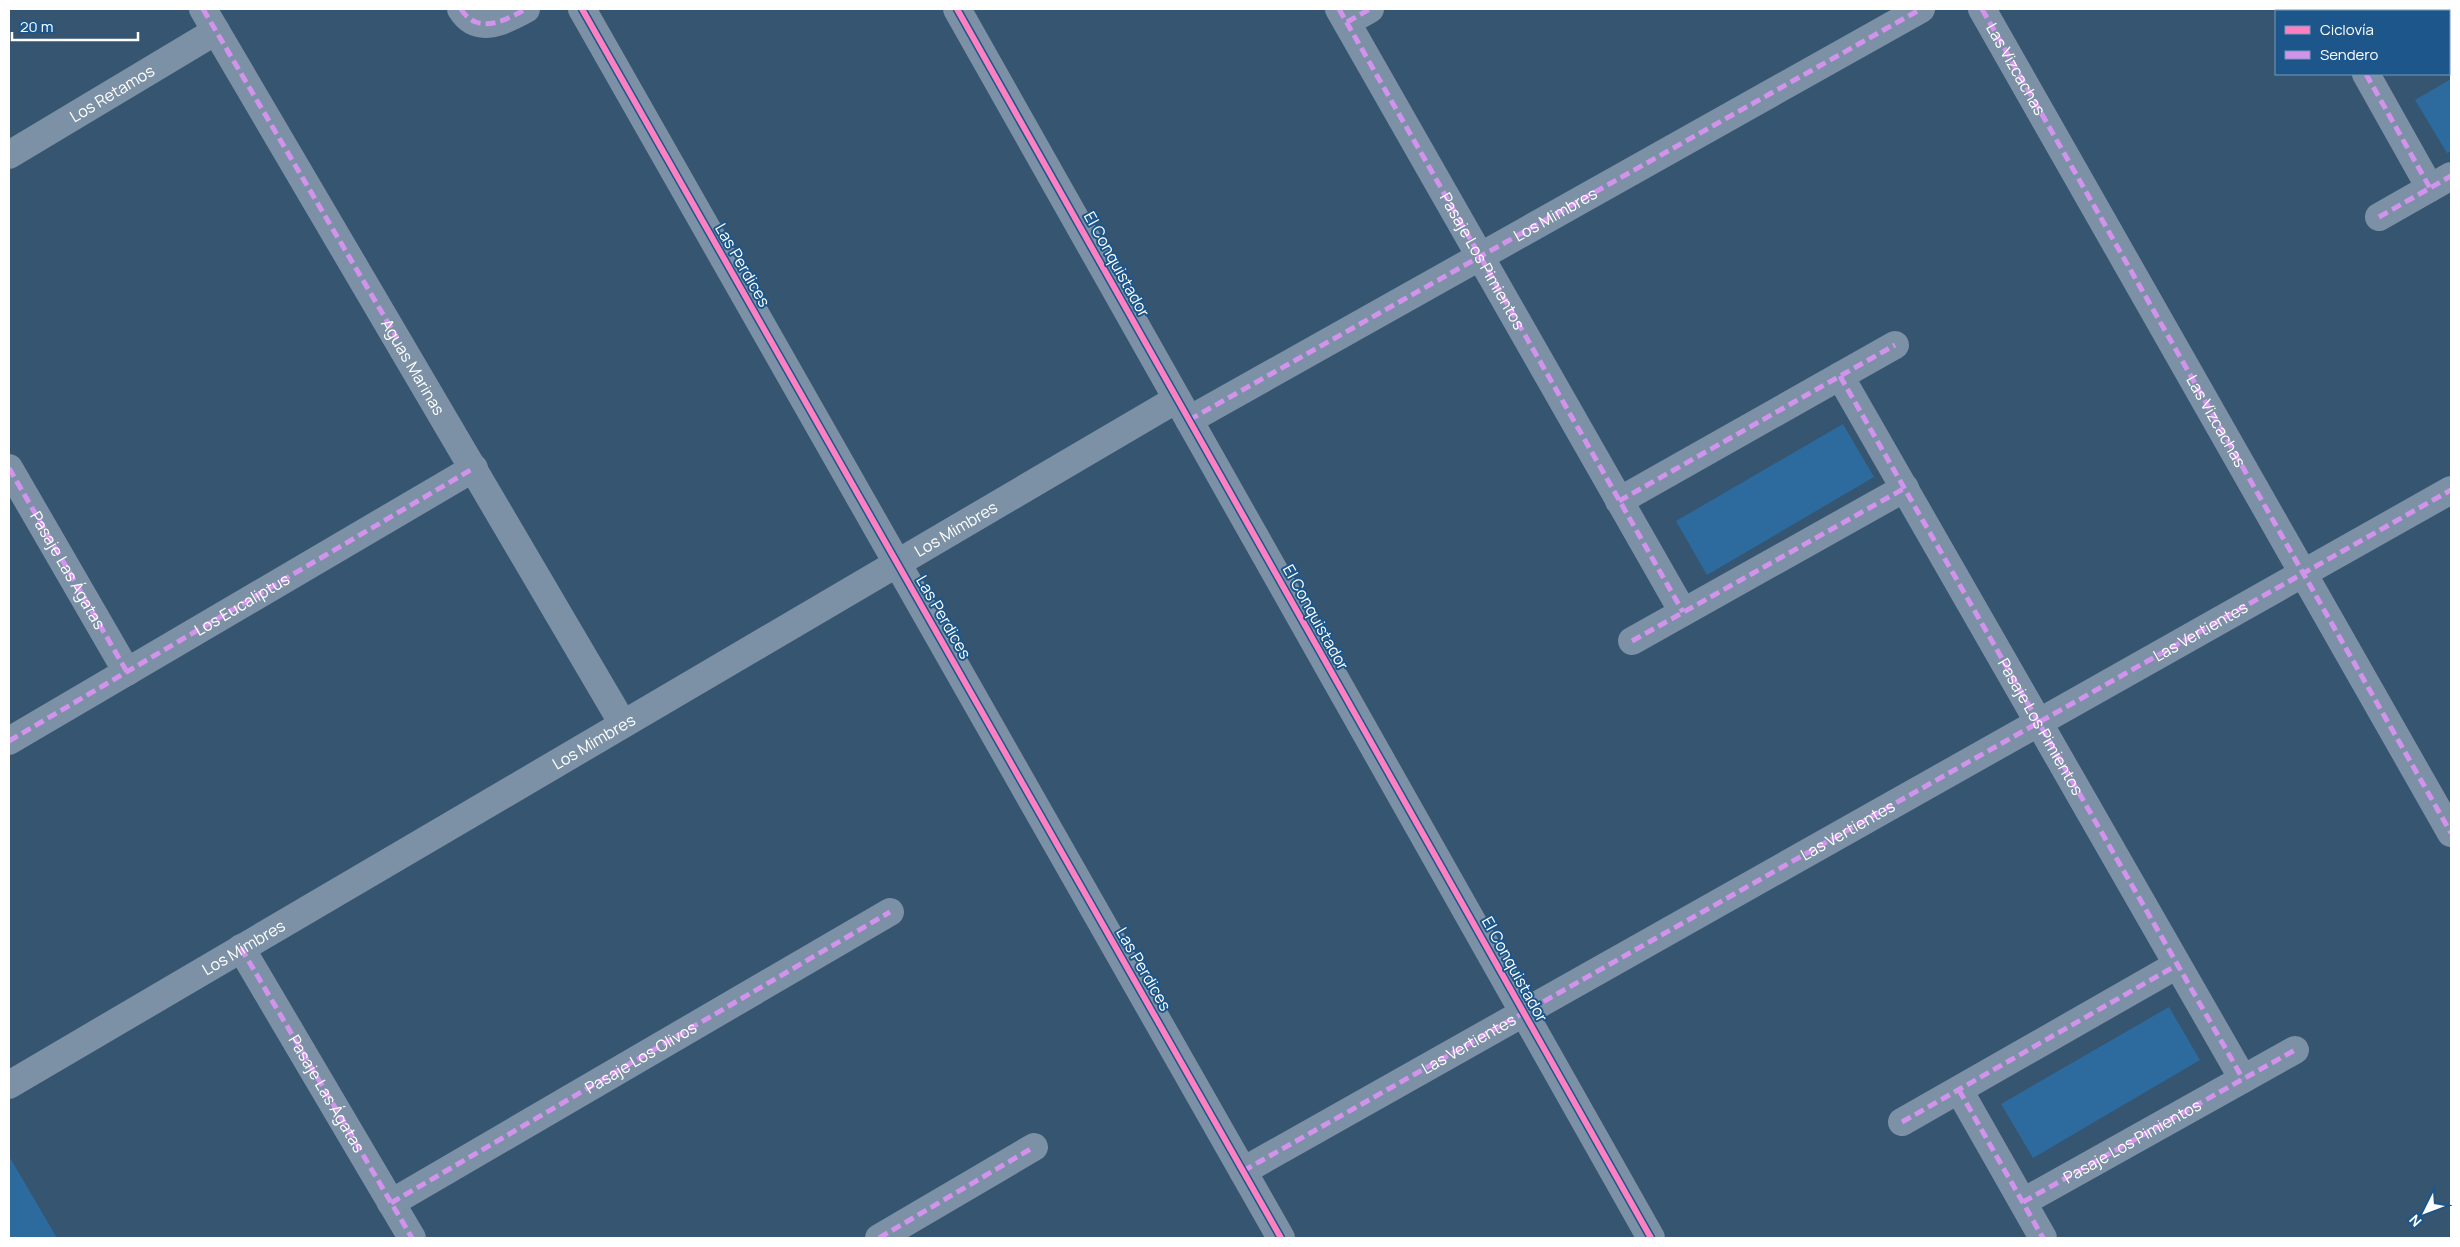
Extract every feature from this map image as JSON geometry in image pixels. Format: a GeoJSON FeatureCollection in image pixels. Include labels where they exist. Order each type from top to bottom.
{"type":"FeatureCollection","features":[{"type":"Feature","properties":{"kind":"street"},"geometry":{"type":"LineString","coordinates":[[461,9],[465,15],[484,24],[502,23],[526,9]]}},
{"type":"Feature","properties":{"kind":"street","name":"Las Perdices"},"geometry":{"type":"LineString","coordinates":[[582,9],[1281,1238]]}},
{"type":"Feature","properties":{"kind":"street","name":"El Conquistador"},"geometry":{"type":"LineString","coordinates":[[958,9],[1651,1238]]}},
{"type":"Feature","properties":{"kind":"street","name":"Pasaje Los Pimientos"},"geometry":{"type":"LineString","coordinates":[[1370,9],[1343,15],[1683,612]]}},
{"type":"Feature","properties":{"kind":"street","name":"Los Mimbres"},"geometry":{"type":"LineString","coordinates":[[9,1085],[897,563],[1183,410],[1480,256],[1921,9]]}},
{"type":"Feature","properties":{"kind":"street","name":"Las Vizcachas"},"geometry":{"type":"LineString","coordinates":[[1982,9],[2451,834]]}},
{"type":"Feature","properties":{"kind":"street","name":"Los Retamos"},"geometry":{"type":"LineString","coordinates":[[9,155],[210,20]]}},
{"type":"Feature","properties":{"kind":"street","name":"Aguas Marinas"},"geometry":{"type":"LineString","coordinates":[[210,20],[623,724]]}},
{"type":"Feature","properties":{"kind":"street"},"geometry":{"type":"LineString","coordinates":[[2367,75],[2441,182],[2379,217]]}},
{"type":"Feature","properties":{"kind":"street"},"geometry":{"type":"LineString","coordinates":[[1619,500],[1895,345]]}},
{"type":"Feature","properties":{"kind":"street","name":"Pasaje Los Pimientos"},"geometry":{"type":"LineString","coordinates":[[1840,376],[2242,1080]]}},
{"type":"Feature","properties":{"kind":"street","name":"Pasaje Las Ágatas"},"geometry":{"type":"LineString","coordinates":[[9,468],[127,672]]}},
{"type":"Feature","properties":{"kind":"street","name":"Los Eucaliptus"},"geometry":{"type":"LineString","coordinates":[[9,741],[474,468]]}},
{"type":"Feature","properties":{"kind":"street"},"geometry":{"type":"LineString","coordinates":[[1632,641],[1904,488]]}},
{"type":"Feature","properties":{"kind":"street","name":"Las Vertientes"},"geometry":{"type":"LineString","coordinates":[[1243,1171],[2451,490]]}},
{"type":"Feature","properties":{"kind":"street","name":"Pasaje Los Olivos"},"geometry":{"type":"LineString","coordinates":[[391,1203],[890,912]]}},
{"type":"Feature","properties":{"kind":"street","name":"Pasaje Las Ágatas"},"geometry":{"type":"LineString","coordinates":[[241,948],[412,1238]]}},
{"type":"Feature","properties":{"kind":"street"},"geometry":{"type":"LineString","coordinates":[[1902,1122],[2177,965]]}},
{"type":"Feature","properties":{"kind":"street","name":"Pasaje Los Pimientos"},"geometry":{"type":"LineString","coordinates":[[2023,1202],[2295,1050]]}},
{"type":"Feature","properties":{"kind":"street"},"geometry":{"type":"LineString","coordinates":[[1959,1090],[2043,1238]]}},
{"type":"Feature","properties":{"kind":"street"},"geometry":{"type":"LineString","coordinates":[[879,1238],[1034,1147]]}},
{"type":"Feature","properties":{"kind":"shaded area"},"geometry":{"type":"Polygon","coordinates":[[[2451,79],[2451,151],[2447,153],[2415,100],[2451,79]]]}},
{"type":"Feature","properties":{"kind":"shaded area"},"geometry":{"type":"Polygon","coordinates":[[[1843,424],[1874,477],[1707,575],[1676,521],[1843,424]]]}},
{"type":"Feature","properties":{"kind":"shaded area"},"geometry":{"type":"Polygon","coordinates":[[[2169,1007],[2200,1060],[2033,1158],[2001,1104],[2169,1007]]]}},
{"type":"Feature","properties":{"kind":"shaded area"},"geometry":{"type":"Polygon","coordinates":[[[9,1156],[57,1238],[9,1238],[9,1156]]]}},
{"type":"Feature","properties":{"kind":"marked path"},"geometry":{"type":"LineString","coordinates":[[203,9],[397,338]]}},
{"type":"Feature","properties":{"kind":"marked path"},"geometry":{"type":"LineString","coordinates":[[461,9],[468,17],[484,24],[501,21],[526,9]]}},
{"type":"Feature","properties":{"kind":"marked path"},"geometry":{"type":"LineString","coordinates":[[1339,9],[1683,612]]}},
{"type":"Feature","properties":{"kind":"marked path"},"geometry":{"type":"LineString","coordinates":[[1347,22],[1370,9]]}},
{"type":"Feature","properties":{"kind":"marked path"},"geometry":{"type":"LineString","coordinates":[[1189,420],[1921,9]]}},
{"type":"Feature","properties":{"kind":"marked path"},"geometry":{"type":"LineString","coordinates":[[1982,9],[2451,833]]}},
{"type":"Feature","properties":{"kind":"marked path"},"geometry":{"type":"LineString","coordinates":[[2367,75],[2430,188]]}},
{"type":"Feature","properties":{"kind":"marked path"},"geometry":{"type":"LineString","coordinates":[[2379,217],[2451,176]]}},
{"type":"Feature","properties":{"kind":"marked path"},"geometry":{"type":"LineString","coordinates":[[1619,501],[1895,345]]}},
{"type":"Feature","properties":{"kind":"marked path"},"geometry":{"type":"LineString","coordinates":[[1840,376],[2243,1079]]}},
{"type":"Feature","properties":{"kind":"marked path"},"geometry":{"type":"LineString","coordinates":[[9,468],[127,672]]}},
{"type":"Feature","properties":{"kind":"marked path"},"geometry":{"type":"LineString","coordinates":[[9,741],[474,468]]}},
{"type":"Feature","properties":{"kind":"marked path"},"geometry":{"type":"LineString","coordinates":[[1632,641],[1905,488]]}},
{"type":"Feature","properties":{"kind":"marked path"},"geometry":{"type":"LineString","coordinates":[[1243,1171],[2451,490]]}},
{"type":"Feature","properties":{"kind":"marked path"},"geometry":{"type":"LineString","coordinates":[[391,1203],[890,912]]}},
{"type":"Feature","properties":{"kind":"marked path"},"geometry":{"type":"LineString","coordinates":[[241,948],[412,1238]]}},
{"type":"Feature","properties":{"kind":"marked path"},"geometry":{"type":"LineString","coordinates":[[1902,1122],[2177,965]]}},
{"type":"Feature","properties":{"kind":"marked path"},"geometry":{"type":"LineString","coordinates":[[2023,1202],[2295,1050]]}},
{"type":"Feature","properties":{"kind":"marked path"},"geometry":{"type":"LineString","coordinates":[[1959,1090],[2043,1238]]}},
{"type":"Feature","properties":{"kind":"marked path"},"geometry":{"type":"LineString","coordinates":[[879,1238],[1034,1147]]}},
{"type":"Feature","properties":{"kind":"cycle path"},"geometry":{"type":"LineString","coordinates":[[582,9],[1281,1238]]}},
{"type":"Feature","properties":{"kind":"cycle path"},"geometry":{"type":"LineString","coordinates":[[957,9],[1651,1238]]}}]}
